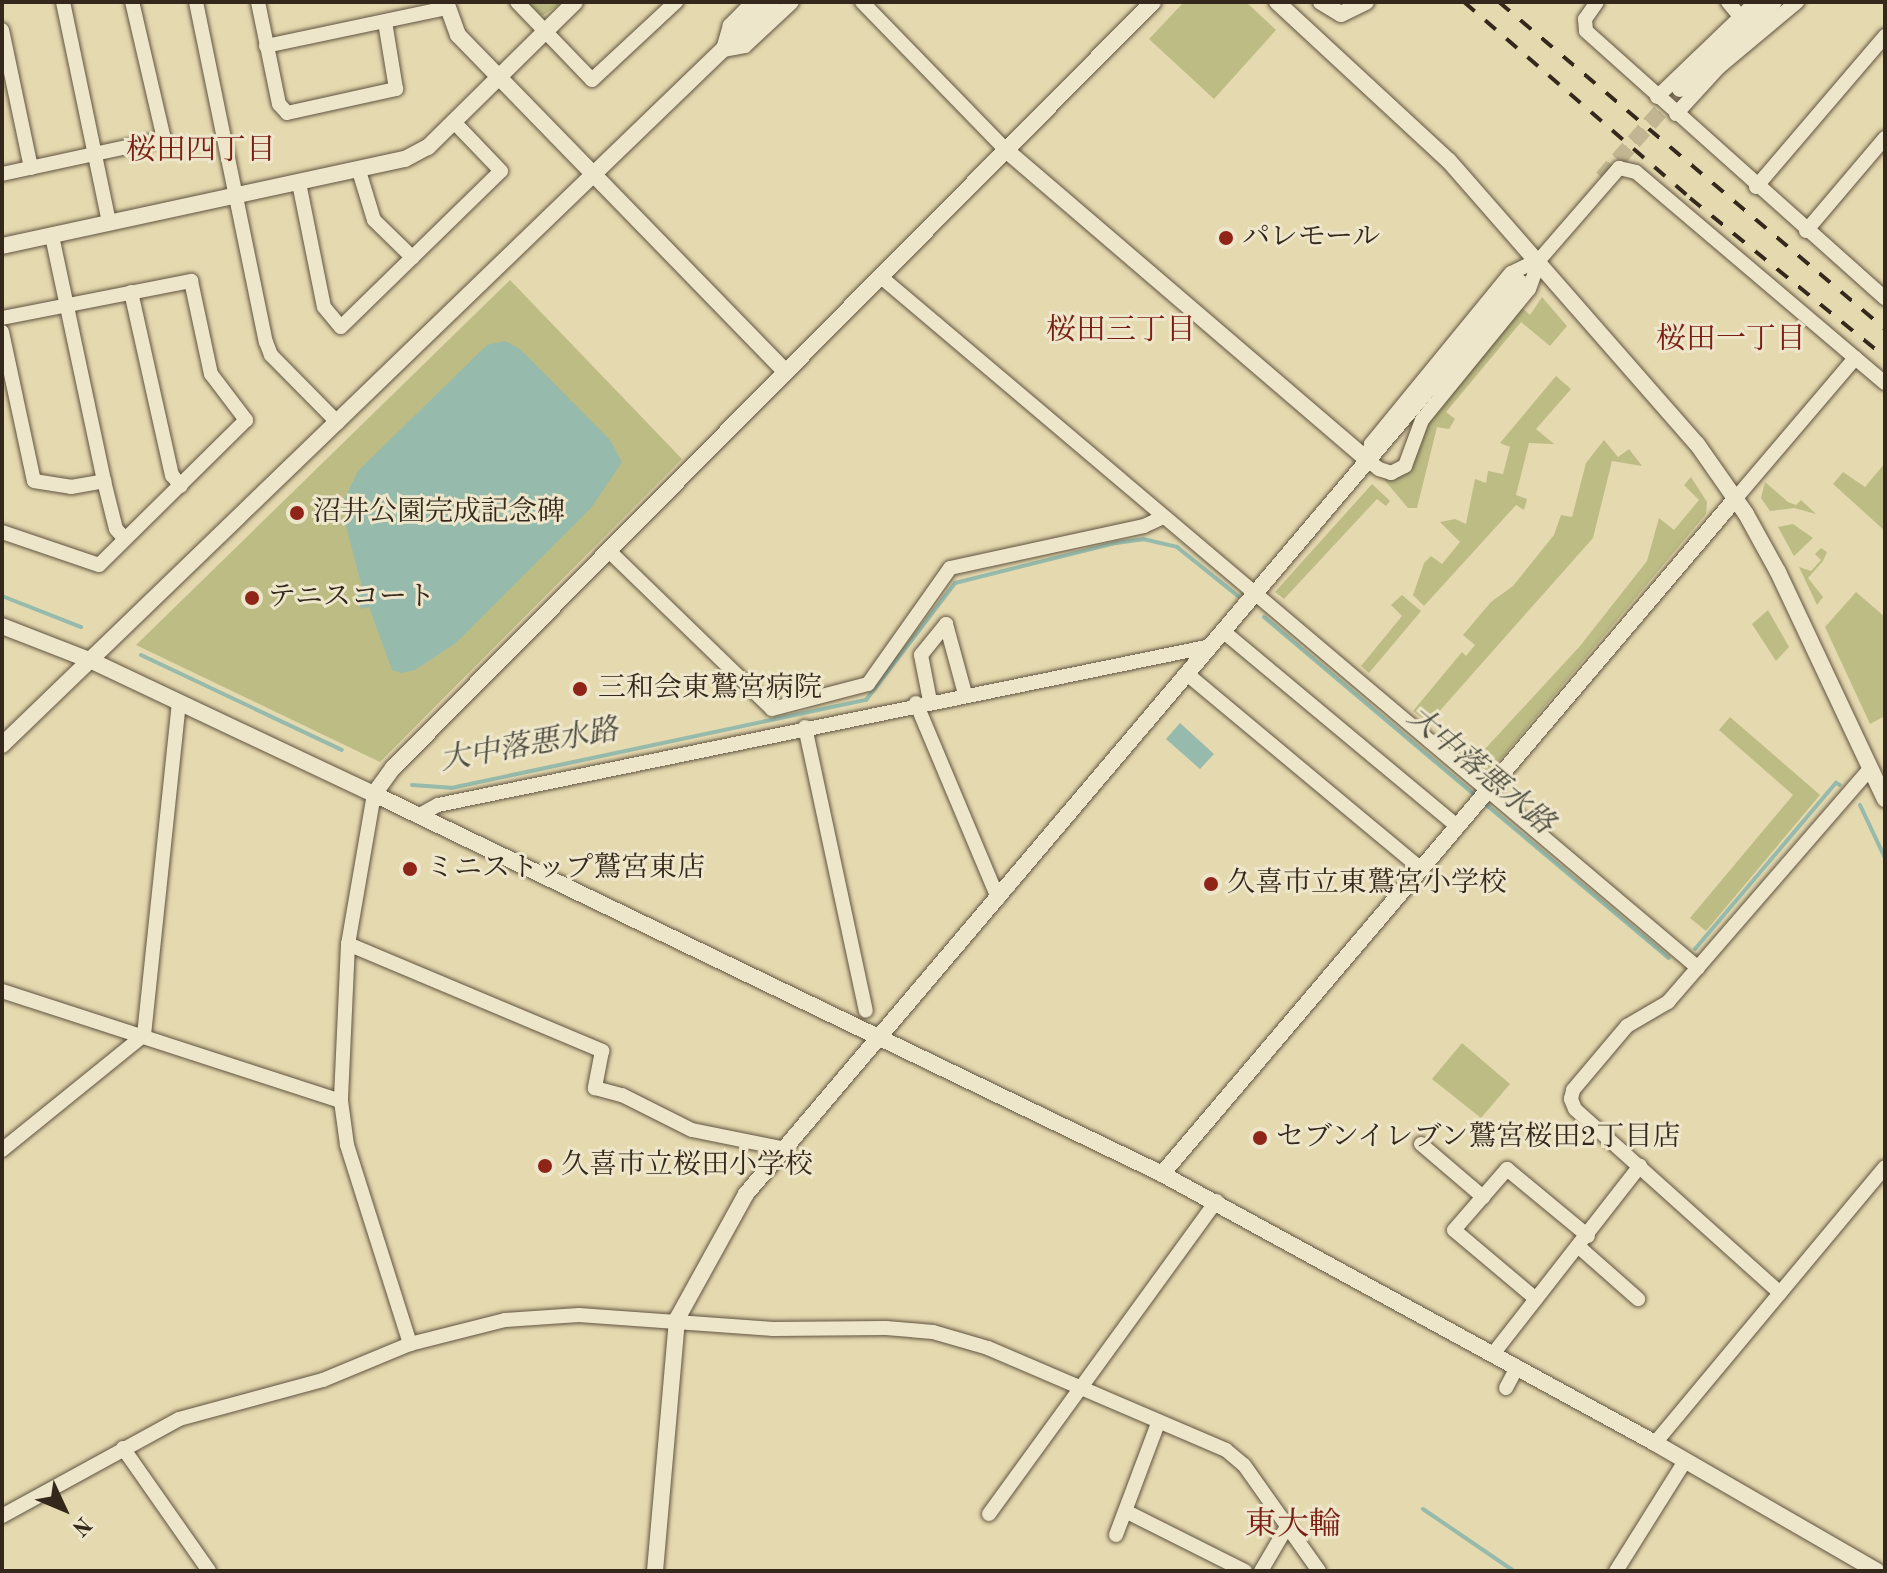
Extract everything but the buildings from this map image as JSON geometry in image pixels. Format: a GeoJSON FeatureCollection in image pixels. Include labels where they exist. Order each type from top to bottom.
{"type":"FeatureCollection","features":[{"type":"Feature","properties":{"kind":"street"},"geometry":{"type":"LineString","coordinates":[[63,2],[109,223]]}},
{"type":"Feature","properties":{"kind":"street"},"geometry":{"type":"LineString","coordinates":[[2,174],[164,139],[132,2]]}},
{"type":"Feature","properties":{"kind":"street"},"geometry":{"type":"LineString","coordinates":[[196,2],[271,355],[338,423]]}},
{"type":"Feature","properties":{"kind":"street"},"geometry":{"type":"LineString","coordinates":[[258,2],[279,104],[287,113],[396,89],[385,22]]}},
{"type":"Feature","properties":{"kind":"street"},"geometry":{"type":"LineString","coordinates":[[517,2],[592,80],[676,2]]}},
{"type":"Feature","properties":{"kind":"street"},"geometry":{"type":"LineString","coordinates":[[2,246],[359,171],[416,154],[454,122],[575,2]]}},
{"type":"Feature","properties":{"kind":"street"},"geometry":{"type":"LineString","coordinates":[[723,50],[730,25],[753,2]]}},
{"type":"Feature","properties":{"kind":"street"},"geometry":{"type":"LineString","coordinates":[[2,745],[772,2]]}},
{"type":"Feature","properties":{"kind":"street"},"geometry":{"type":"LineString","coordinates":[[723,50],[745,46],[792,2]]}},
{"type":"Feature","properties":{"kind":"street"},"geometry":{"type":"LineString","coordinates":[[862,2],[1007,151],[1369,461],[1391,473],[1405,466],[1417,427],[1529,289],[1540,259],[1614,170],[1630,168],[1885,383]]}},
{"type":"Feature","properties":{"kind":"street"},"geometry":{"type":"LineString","coordinates":[[410,1344],[347,1145],[341,1101],[348,944],[374,794],[393,768],[1153,2]]}},
{"type":"Feature","properties":{"kind":"street"},"geometry":{"type":"LineString","coordinates":[[1277,2],[1449,161],[1540,259],[1697,444],[1736,498],[1778,572],[1885,799]]}},
{"type":"Feature","properties":{"kind":"street"},"geometry":{"type":"LineString","coordinates":[[1321,2],[1341,14],[1366,2]]}},
{"type":"Feature","properties":{"kind":"street"},"geometry":{"type":"LineString","coordinates":[[1597,2],[1585,19],[1586,31],[1806,231],[1882,288]]}},
{"type":"Feature","properties":{"kind":"street"},"geometry":{"type":"LineString","coordinates":[[1728,2],[1739,15]]}},
{"type":"Feature","properties":{"kind":"street"},"geometry":{"type":"LineString","coordinates":[[1657,97],[1756,2]]}},
{"type":"Feature","properties":{"kind":"street"},"geometry":{"type":"LineString","coordinates":[[1680,89],[1774,2]]}},
{"type":"Feature","properties":{"kind":"street"},"geometry":{"type":"LineString","coordinates":[[1676,114],[1719,67],[1797,2]]}},
{"type":"Feature","properties":{"kind":"street"},"geometry":{"type":"LineString","coordinates":[[266,46],[385,22],[446,5],[454,30],[786,372]]}},
{"type":"Feature","properties":{"kind":"street"},"geometry":{"type":"LineString","coordinates":[[2,30],[31,168]]}},
{"type":"Feature","properties":{"kind":"street"},"geometry":{"type":"LineString","coordinates":[[1756,187],[1885,36]]}},
{"type":"Feature","properties":{"kind":"street"},"geometry":{"type":"LineString","coordinates":[[299,183],[324,307],[334,324],[341,327],[501,171],[454,122]]}},
{"type":"Feature","properties":{"kind":"street"},"geometry":{"type":"LineString","coordinates":[[1806,231],[1885,138]]}},
{"type":"Feature","properties":{"kind":"street"},"geometry":{"type":"LineString","coordinates":[[359,171],[374,220],[413,258]]}},
{"type":"Feature","properties":{"kind":"street"},"geometry":{"type":"LineString","coordinates":[[52,236],[104,481],[116,529],[125,539]]}},
{"type":"Feature","properties":{"kind":"street"},"geometry":{"type":"LineString","coordinates":[[1369,461],[1371,444],[1511,273],[1540,259]]}},
{"type":"Feature","properties":{"kind":"street"},"geometry":{"type":"LineString","coordinates":[[881,277],[1486,792],[1698,968]]}},
{"type":"Feature","properties":{"kind":"street"},"geometry":{"type":"LineString","coordinates":[[2,318],[191,281],[211,374],[245,416],[242,429],[94,567],[2,532]]}},
{"type":"Feature","properties":{"kind":"street"},"geometry":{"type":"LineString","coordinates":[[655,1571],[677,1319],[746,1194],[1519,282]]}},
{"type":"Feature","properties":{"kind":"street"},"geometry":{"type":"LineString","coordinates":[[131,292],[172,475],[181,486]]}},
{"type":"Feature","properties":{"kind":"street"},"geometry":{"type":"LineString","coordinates":[[2,332],[34,481],[71,487],[104,481]]}},
{"type":"Feature","properties":{"kind":"street"},"geometry":{"type":"LineString","coordinates":[[1162,1174],[1855,358]]}},
{"type":"Feature","properties":{"kind":"street"},"geometry":{"type":"LineString","coordinates":[[608,550],[772,709],[868,684],[950,568],[1144,526],[1163,517]]}},
{"type":"Feature","properties":{"kind":"street"},"geometry":{"type":"LineString","coordinates":[[965,694],[946,624],[921,655],[923,702],[998,898]]}},
{"type":"Feature","properties":{"kind":"street"},"geometry":{"type":"LineString","coordinates":[[2,626],[92,661],[374,794],[1216,1201],[1655,1443],[1877,1571]]}},
{"type":"Feature","properties":{"kind":"street"},"geometry":{"type":"LineString","coordinates":[[1224,632],[1457,826]]}},
{"type":"Feature","properties":{"kind":"street"},"geometry":{"type":"LineString","coordinates":[[418,816],[438,805],[923,702],[1211,646]]}},
{"type":"Feature","properties":{"kind":"street"},"geometry":{"type":"LineString","coordinates":[[1187,674],[1421,869]]}},
{"type":"Feature","properties":{"kind":"street"},"geometry":{"type":"LineString","coordinates":[[2,1150],[144,1035],[179,703]]}},
{"type":"Feature","properties":{"kind":"street"},"geometry":{"type":"LineString","coordinates":[[805,727],[866,1011]]}},
{"type":"Feature","properties":{"kind":"street"},"geometry":{"type":"LineString","coordinates":[[1780,1293],[1575,1109],[1573,1090],[1627,1026],[1668,1002],[1870,769]]}},
{"type":"Feature","properties":{"kind":"street"},"geometry":{"type":"LineString","coordinates":[[348,944],[602,1051],[595,1088],[622,1095],[692,1130],[785,1149]]}},
{"type":"Feature","properties":{"kind":"street"},"geometry":{"type":"LineString","coordinates":[[2,991],[341,1101]]}},
{"type":"Feature","properties":{"kind":"street"},"geometry":{"type":"LineString","coordinates":[[1421,1144],[1483,1197]]}},
{"type":"Feature","properties":{"kind":"street"},"geometry":{"type":"LineString","coordinates":[[1493,1354],[1640,1166]]}},
{"type":"Feature","properties":{"kind":"street"},"geometry":{"type":"LineString","coordinates":[[1655,1443],[1885,1167]]}},
{"type":"Feature","properties":{"kind":"street"},"geometry":{"type":"LineString","coordinates":[[1536,1299],[1454,1230],[1507,1169],[1638,1299]]}},
{"type":"Feature","properties":{"kind":"street"},"geometry":{"type":"LineString","coordinates":[[989,1514],[1216,1201]]}},
{"type":"Feature","properties":{"kind":"street"},"geometry":{"type":"LineString","coordinates":[[2,1516],[179,1419],[323,1380],[410,1344],[519,1317],[677,1319],[773,1329],[933,1332],[988,1348],[1235,1457],[1319,1571]]}},
{"type":"Feature","properties":{"kind":"street"},"geometry":{"type":"LineString","coordinates":[[1506,1388],[1517,1367]]}},
{"type":"Feature","properties":{"kind":"street"},"geometry":{"type":"LineString","coordinates":[[1116,1535],[1158,1423]]}},
{"type":"Feature","properties":{"kind":"street"},"geometry":{"type":"LineString","coordinates":[[123,1448],[209,1571]]}},
{"type":"Feature","properties":{"kind":"street"},"geometry":{"type":"LineString","coordinates":[[1616,1571],[1685,1461]]}},
{"type":"Feature","properties":{"kind":"street"},"geometry":{"type":"LineString","coordinates":[[1127,1512],[1245,1571]]}},
{"type":"Feature","properties":{"kind":"street"},"geometry":{"type":"LineString","coordinates":[[1261,1571],[1288,1525]]}},
{"type":"Feature","properties":{"kind":"shaded area"},"geometry":{"type":"Polygon","coordinates":[[[527,2],[563,2],[542,16],[527,2]]]}},
{"type":"Feature","properties":{"kind":"shaded area"},"geometry":{"type":"Polygon","coordinates":[[[1184,2],[1246,2],[1276,30],[1214,99],[1149,39],[1184,2]]]}},
{"type":"Feature","properties":{"kind":"shaded area"},"geometry":{"type":"Polygon","coordinates":[[[510,280],[682,459],[380,762],[136,645],[510,280]]]}},
{"type":"Feature","properties":{"kind":"shaded area"},"geometry":{"type":"Polygon","coordinates":[[[1542,297],[1567,326],[1550,346],[1521,322],[1446,412],[1455,419],[1449,429],[1437,427],[1417,508],[1408,508],[1382,477],[1398,477],[1418,431],[1521,307],[1530,315],[1542,297]]]}},
{"type":"Feature","properties":{"kind":"shaded area"},"geometry":{"type":"Polygon","coordinates":[[[505,341],[520,349],[610,440],[622,462],[591,508],[456,643],[415,670],[401,673],[392,670],[369,607],[361,609],[355,590],[362,587],[346,526],[345,498],[358,471],[487,345],[505,341]]]}},
{"type":"Feature","properties":{"kind":"shaded area"},"geometry":{"type":"Polygon","coordinates":[[[1556,376],[1571,389],[1536,429],[1554,444],[1529,443],[1516,495],[1527,499],[1524,510],[1516,505],[1424,606],[1413,595],[1424,563],[1431,556],[1442,564],[1460,542],[1440,522],[1455,519],[1466,524],[1475,479],[1486,483],[1488,471],[1503,474],[1510,447],[1500,443],[1556,376]]]}},
{"type":"Feature","properties":{"kind":"shaded area"},"geometry":{"type":"Polygon","coordinates":[[[1604,440],[1618,457],[1629,449],[1642,466],[1612,461],[1593,538],[1429,723],[1413,711],[1462,652],[1466,656],[1475,645],[1463,635],[1491,602],[1513,586],[1554,535],[1561,515],[1572,517],[1586,463],[1604,440]]]}},
{"type":"Feature","properties":{"kind":"shaded area"},"geometry":{"type":"Polygon","coordinates":[[[1885,463],[1884,530],[1833,484],[1843,472],[1865,487],[1885,463]]]}},
{"type":"Feature","properties":{"kind":"shaded area"},"geometry":{"type":"Polygon","coordinates":[[[1691,477],[1707,502],[1706,514],[1488,774],[1479,777],[1463,757],[1472,763],[1580,646],[1647,561],[1659,518],[1674,530],[1699,500],[1684,485],[1691,477]]]}},
{"type":"Feature","properties":{"kind":"shaded area"},"geometry":{"type":"Polygon","coordinates":[[[1765,482],[1788,502],[1796,505],[1801,500],[1816,514],[1794,508],[1770,511],[1761,498],[1765,482]]]}},
{"type":"Feature","properties":{"kind":"shaded area"},"geometry":{"type":"Polygon","coordinates":[[[1372,484],[1390,501],[1386,506],[1377,499],[1284,599],[1275,592],[1372,484]]]}},
{"type":"Feature","properties":{"kind":"shaded area"},"geometry":{"type":"Polygon","coordinates":[[[1793,524],[1813,538],[1794,556],[1778,527],[1793,524]]]}},
{"type":"Feature","properties":{"kind":"shaded area"},"geometry":{"type":"Polygon","coordinates":[[[1821,548],[1827,552],[1808,578],[1823,597],[1817,605],[1799,567],[1811,571],[1821,560],[1815,554],[1821,548]]]}},
{"type":"Feature","properties":{"kind":"shaded area"},"geometry":{"type":"Polygon","coordinates":[[[1856,592],[1885,617],[1885,716],[1870,724],[1825,627],[1856,592]]]}},
{"type":"Feature","properties":{"kind":"shaded area"},"geometry":{"type":"Polygon","coordinates":[[[1402,595],[1421,611],[1369,673],[1361,666],[1402,616],[1391,605],[1402,595]]]}},
{"type":"Feature","properties":{"kind":"shaded area"},"geometry":{"type":"Polygon","coordinates":[[[1768,610],[1789,647],[1776,661],[1752,624],[1768,610]]]}},
{"type":"Feature","properties":{"kind":"shaded area"},"geometry":{"type":"Polygon","coordinates":[[[1730,717],[1820,795],[1706,931],[1690,918],[1793,795],[1719,730],[1730,717]]]}},
{"type":"Feature","properties":{"kind":"shaded area"},"geometry":{"type":"Polygon","coordinates":[[[1180,723],[1214,754],[1200,769],[1166,739],[1180,723]]]}},
{"type":"Feature","properties":{"kind":"shaded area"},"geometry":{"type":"Polygon","coordinates":[[[1462,1043],[1510,1084],[1481,1118],[1432,1079],[1462,1043]]]}},
{"type":"Feature","properties":{"kind":"waterway","name":"大中落悪水路"},"geometry":{"type":"LineString","coordinates":[[412,785],[451,788],[866,700],[955,583],[1116,543],[1143,539],[1177,547],[1238,596]]}},
{"type":"Feature","properties":{"kind":"waterway","name":"大中落悪水路"},"geometry":{"type":"LineString","coordinates":[[2,596],[81,627]]}},
{"type":"Feature","properties":{"kind":"waterway","name":"大中落悪水路"},"geometry":{"type":"LineString","coordinates":[[1264,617],[1477,797]]}},
{"type":"Feature","properties":{"kind":"waterway","name":"大中落悪水路"},"geometry":{"type":"LineString","coordinates":[[141,655],[342,750]]}},
{"type":"Feature","properties":{"kind":"waterway","name":"大中落悪水路"},"geometry":{"type":"LineString","coordinates":[[1695,949],[1836,783],[1840,785]]}},
{"type":"Feature","properties":{"kind":"waterway","name":"大中落悪水路"},"geometry":{"type":"LineString","coordinates":[[1484,803],[1669,958]]}},
{"type":"Feature","properties":{"kind":"waterway","name":"大中落悪水路"},"geometry":{"type":"LineString","coordinates":[[1860,805],[1885,858]]}},
{"type":"Feature","properties":{"kind":"waterway"},"geometry":{"type":"LineString","coordinates":[[1423,1509],[1514,1571]]}},
{"type":"Feature","properties":{"kind":"tunnel"},"geometry":{"type":"LineString","coordinates":[[1602,178],[1680,89]]}},
{"type":"Feature","properties":{"kind":"railway"},"geometry":{"type":"LineString","coordinates":[[1464,2],[1690,198],[1885,357]]}},
{"type":"Feature","properties":{"kind":"railway"},"geometry":{"type":"LineString","coordinates":[[1499,2],[1885,329]]}},
{"type":"Feature","properties":{"kind":"place","name":"パレモール"},"geometry":{"type":"Point","coordinates":[1226,238]}},
{"type":"Feature","properties":{"kind":"place","name":"沼井公園完成記念碑"},"geometry":{"type":"Point","coordinates":[297,513]}},
{"type":"Feature","properties":{"kind":"place","name":"テニスコート"},"geometry":{"type":"Point","coordinates":[252,598]}},
{"type":"Feature","properties":{"kind":"place","name":"三和会東鷲宮病院"},"geometry":{"type":"Point","coordinates":[580,689]}},
{"type":"Feature","properties":{"kind":"place","name":"ミニストップ鷲宮東店"},"geometry":{"type":"Point","coordinates":[410,869]}},
{"type":"Feature","properties":{"kind":"place","name":"久喜市立東鷲宮小学校"},"geometry":{"type":"Point","coordinates":[1211,884]}},
{"type":"Feature","properties":{"kind":"place","name":"セブンイレブン鷲宮桜田2丁目店"},"geometry":{"type":"Point","coordinates":[1260,1138]}},
{"type":"Feature","properties":{"kind":"place","name":"久喜市立桜田小学校"},"geometry":{"type":"Point","coordinates":[545,1166]}},
{"type":"Feature","properties":{"kind":"district","name":"桜田四丁目"},"geometry":{"type":"Point","coordinates":[201,151]}},
{"type":"Feature","properties":{"kind":"district","name":"桜田三丁目"},"geometry":{"type":"Point","coordinates":[1121,331]}},
{"type":"Feature","properties":{"kind":"district","name":"桜田一丁目"},"geometry":{"type":"Point","coordinates":[1731,340]}},
{"type":"Feature","properties":{"kind":"district","name":"東大輪"},"geometry":{"type":"Point","coordinates":[1293,1526]}}]}
